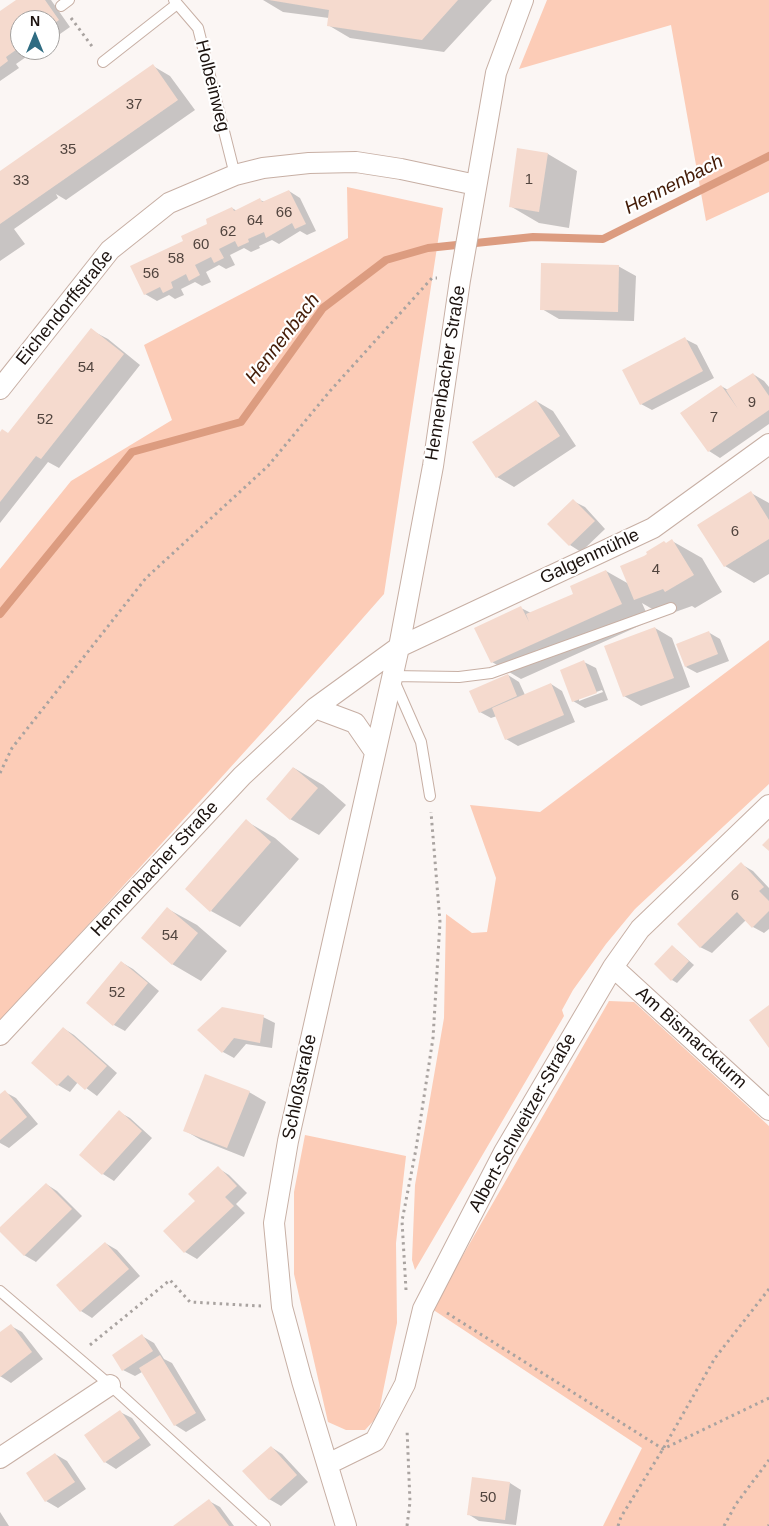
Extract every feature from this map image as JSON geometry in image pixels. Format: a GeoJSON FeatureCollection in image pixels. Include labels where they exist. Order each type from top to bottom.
{"type":"FeatureCollection","features":[{"type":"Feature","properties":{"kind":"street","name":"Hennenbacher Straße"},"geometry":{"type":"LineString","coordinates":[[0,1035],[242,776],[315,708],[399,647],[433,466],[460,280],[496,73],[523,0]]}},
{"type":"Feature","properties":{"kind":"street","name":"Eichendorffstraße"},"geometry":{"type":"LineString","coordinates":[[0,389],[110,250],[169,203],[235,175],[263,168],[309,163],[356,162],[476,184]]}},
{"type":"Feature","properties":{"kind":"street","name":"Galgenmühle"},"geometry":{"type":"LineString","coordinates":[[399,647],[653,528],[769,444]]}},
{"type":"Feature","properties":{"kind":"street","name":"Schloßstraße"},"geometry":{"type":"LineString","coordinates":[[346,1526],[302,1382],[282,1308],[274,1223],[288,1141],[399,647]]}},
{"type":"Feature","properties":{"kind":"street"},"geometry":{"type":"LineString","coordinates":[[315,708],[355,723],[375,752]]}},
{"type":"Feature","properties":{"kind":"street","name":"Albert-Schweitzer-Straße"},"geometry":{"type":"LineString","coordinates":[[328,1464],[375,1441],[405,1384],[425,1305],[504,1152],[613,967],[640,929],[769,805]]}},
{"type":"Feature","properties":{"kind":"street","name":"Am Bismarckturm"},"geometry":{"type":"LineString","coordinates":[[613,967],[769,1110]]}},
{"type":"Feature","properties":{"kind":"street"},"geometry":{"type":"LineString","coordinates":[[0,1458],[110,1385]]}},
{"type":"Feature","properties":{"kind":"lane","name":"Holbeinweg"},"geometry":{"type":"LineString","coordinates":[[103,62],[176,2],[198,28],[235,175]]}},
{"type":"Feature","properties":{"kind":"lane"},"geometry":{"type":"LineString","coordinates":[[430,796],[421,742],[392,676],[459,677],[491,673],[670,608]]}},
{"type":"Feature","properties":{"kind":"lane"},"geometry":{"type":"LineString","coordinates":[[0,1291],[110,1385],[265,1526]]}},
{"type":"Feature","properties":{"kind":"path"},"geometry":{"type":"LineString","coordinates":[[65,3],[103,62]]}},
{"type":"Feature","properties":{"kind":"path"},"geometry":{"type":"LineString","coordinates":[[0,773],[12,748],[146,578],[268,466],[330,391],[432,278],[460,280]]}},
{"type":"Feature","properties":{"kind":"path"},"geometry":{"type":"LineString","coordinates":[[430,796],[440,922],[433,1038],[416,1149],[402,1220],[406,1292],[664,1449]]}},
{"type":"Feature","properties":{"kind":"path"},"geometry":{"type":"LineString","coordinates":[[76,1356],[170,1280],[190,1302],[282,1308]]}},
{"type":"Feature","properties":{"kind":"path"},"geometry":{"type":"LineString","coordinates":[[618,1526],[621,1517],[664,1449],[715,1358],[769,1289]]}},
{"type":"Feature","properties":{"kind":"path"},"geometry":{"type":"LineString","coordinates":[[664,1449],[769,1398]]}},
{"type":"Feature","properties":{"kind":"path"},"geometry":{"type":"LineString","coordinates":[[407,1424],[410,1502],[407,1526]]}},
{"type":"Feature","properties":{"kind":"path"},"geometry":{"type":"LineString","coordinates":[[724,1526],[736,1504],[769,1460]]}},
{"type":"Feature","properties":{"kind":"shaded area"},"geometry":{"type":"Polygon","coordinates":[[[547,0],[769,0],[769,192],[706,221],[671,25],[519,69],[547,0]]]}},
{"type":"Feature","properties":{"kind":"shaded area"},"geometry":{"type":"Polygon","coordinates":[[[347,187],[443,208],[384,594],[267,727],[0,1022],[0,569],[71,481],[172,420],[144,345],[348,238],[347,187]]]}},
{"type":"Feature","properties":{"kind":"shaded area"},"geometry":{"type":"Polygon","coordinates":[[[769,640],[769,784],[635,909],[606,944],[573,990],[562,1010],[564,1016],[415,1270],[412,1260],[415,1185],[444,1018],[446,914],[472,933],[487,932],[496,878],[470,805],[540,812],[769,640]]]}},
{"type":"Feature","properties":{"kind":"shaded area"},"geometry":{"type":"Polygon","coordinates":[[[609,1001],[634,1002],[769,1126],[769,1526],[603,1526],[642,1448],[432,1309],[609,1001]]]}},
{"type":"Feature","properties":{"kind":"shaded area"},"geometry":{"type":"Polygon","coordinates":[[[305,1135],[406,1156],[396,1243],[397,1323],[378,1416],[365,1430],[346,1430],[328,1422],[294,1274],[294,1192],[305,1135]]]}},
{"type":"Feature","properties":{"kind":"building"},"geometry":{"type":"Polygon","coordinates":[[[16,0],[45,0],[52,10],[10,10],[10,54],[6,57],[8,61],[0,67],[0,11],[16,0]]]}},
{"type":"Feature","properties":{"kind":"building"},"geometry":{"type":"Polygon","coordinates":[[[269,0],[458,0],[422,40],[327,26],[329,10],[269,0]]]}},
{"type":"Feature","properties":{"kind":"building"},"geometry":{"type":"Polygon","coordinates":[[[153,64],[178,100],[0,224],[0,171],[153,64]]]}},
{"type":"Feature","properties":{"kind":"building"},"geometry":{"type":"Polygon","coordinates":[[[517,148],[548,153],[539,212],[509,207],[517,148]]]}},
{"type":"Feature","properties":{"kind":"building"},"geometry":{"type":"Polygon","coordinates":[[[289,190],[306,224],[295,229],[292,223],[266,238],[264,232],[248,239],[249,242],[238,247],[235,241],[219,249],[224,258],[214,263],[211,257],[195,265],[200,275],[189,281],[186,274],[171,282],[173,288],[163,293],[160,287],[144,295],[130,266],[183,241],[181,236],[207,224],[206,219],[232,207],[234,211],[260,198],[262,202],[289,190]]]}},
{"type":"Feature","properties":{"kind":"building"},"geometry":{"type":"Polygon","coordinates":[[[541,263],[619,265],[618,312],[540,310],[541,263]]]}},
{"type":"Feature","properties":{"kind":"building"},"geometry":{"type":"Polygon","coordinates":[[[91,328],[124,354],[41,459],[36,456],[0,502],[0,432],[2,429],[8,433],[91,328]]]}},
{"type":"Feature","properties":{"kind":"building"},"geometry":{"type":"Polygon","coordinates":[[[685,337],[703,371],[640,405],[622,370],[685,337]]]}},
{"type":"Feature","properties":{"kind":"building"},"geometry":{"type":"Polygon","coordinates":[[[753,373],[769,396],[769,410],[708,452],[680,413],[721,385],[738,409],[726,390],[753,373]]]}},
{"type":"Feature","properties":{"kind":"building"},"geometry":{"type":"Polygon","coordinates":[[[536,400],[560,436],[496,478],[472,442],[536,400]]]}},
{"type":"Feature","properties":{"kind":"building"},"geometry":{"type":"Polygon","coordinates":[[[751,491],[769,520],[769,539],[724,567],[697,525],[751,491]]]}},
{"type":"Feature","properties":{"kind":"building"},"geometry":{"type":"Polygon","coordinates":[[[573,499],[595,521],[569,546],[547,524],[573,499]]]}},
{"type":"Feature","properties":{"kind":"building"},"geometry":{"type":"Polygon","coordinates":[[[672,539],[694,575],[665,592],[663,589],[634,600],[620,566],[644,556],[647,554],[646,552],[664,541],[666,543],[672,539]]]}},
{"type":"Feature","properties":{"kind":"building"},"geometry":{"type":"Polygon","coordinates":[[[606,570],[622,604],[491,663],[474,628],[521,606],[529,622],[526,614],[573,594],[570,586],[606,570]]]}},
{"type":"Feature","properties":{"kind":"building"},"geometry":{"type":"Polygon","coordinates":[[[655,627],[674,678],[623,697],[604,646],[655,627]]]}},
{"type":"Feature","properties":{"kind":"building"},"geometry":{"type":"Polygon","coordinates":[[[709,631],[718,654],[685,667],[676,644],[709,631]]]}},
{"type":"Feature","properties":{"kind":"building"},"geometry":{"type":"Polygon","coordinates":[[[584,660],[597,693],[572,702],[560,670],[584,660]]]}},
{"type":"Feature","properties":{"kind":"building"},"geometry":{"type":"Polygon","coordinates":[[[508,674],[517,696],[479,713],[469,691],[508,674]]]}},
{"type":"Feature","properties":{"kind":"building"},"geometry":{"type":"Polygon","coordinates":[[[551,683],[564,715],[505,740],[492,708],[551,683]]]}},
{"type":"Feature","properties":{"kind":"building"},"geometry":{"type":"Polygon","coordinates":[[[293,767],[318,788],[290,820],[266,799],[293,767]]]}},
{"type":"Feature","properties":{"kind":"building"},"geometry":{"type":"Polygon","coordinates":[[[246,819],[271,842],[210,912],[185,889],[246,819]]]}},
{"type":"Feature","properties":{"kind":"building"},"geometry":{"type":"Polygon","coordinates":[[[769,838],[769,851],[762,845],[769,838]]]}},
{"type":"Feature","properties":{"kind":"building"},"geometry":{"type":"Polygon","coordinates":[[[741,862],[764,887],[759,891],[769,901],[769,911],[752,928],[737,912],[700,948],[677,924],[741,862]]]}},
{"type":"Feature","properties":{"kind":"building"},"geometry":{"type":"Polygon","coordinates":[[[167,907],[198,933],[172,965],[141,938],[167,907]]]}},
{"type":"Feature","properties":{"kind":"building"},"geometry":{"type":"Polygon","coordinates":[[[672,945],[689,961],[671,981],[654,964],[672,945]]]}},
{"type":"Feature","properties":{"kind":"building"},"geometry":{"type":"Polygon","coordinates":[[[121,961],[148,983],[113,1026],[86,1003],[121,961]]]}},
{"type":"Feature","properties":{"kind":"building"},"geometry":{"type":"Polygon","coordinates":[[[769,1005],[769,1048],[749,1020],[769,1005]]]}},
{"type":"Feature","properties":{"kind":"building"},"geometry":{"type":"Polygon","coordinates":[[[222,1007],[264,1015],[260,1043],[234,1038],[222,1053],[197,1030],[222,1007]]]}},
{"type":"Feature","properties":{"kind":"building"},"geometry":{"type":"Polygon","coordinates":[[[63,1027],[107,1066],[85,1090],[68,1075],[57,1086],[31,1063],[63,1027]]]}},
{"type":"Feature","properties":{"kind":"building"},"geometry":{"type":"Polygon","coordinates":[[[205,1074],[250,1091],[227,1148],[183,1131],[205,1074]]]}},
{"type":"Feature","properties":{"kind":"building"},"geometry":{"type":"Polygon","coordinates":[[[5,1090],[27,1117],[0,1140],[0,1094],[5,1090]]]}},
{"type":"Feature","properties":{"kind":"building"},"geometry":{"type":"Polygon","coordinates":[[[119,1110],[142,1131],[102,1175],[79,1155],[119,1110]]]}},
{"type":"Feature","properties":{"kind":"building"},"geometry":{"type":"Polygon","coordinates":[[[218,1166],[237,1186],[225,1197],[234,1206],[184,1253],[163,1231],[195,1201],[188,1194],[218,1166]]]}},
{"type":"Feature","properties":{"kind":"building"},"geometry":{"type":"Polygon","coordinates":[[[46,1183],[72,1209],[24,1256],[0,1232],[0,1227],[46,1183]]]}},
{"type":"Feature","properties":{"kind":"building"},"geometry":{"type":"Polygon","coordinates":[[[105,1242],[129,1269],[80,1312],[56,1285],[105,1242]]]}},
{"type":"Feature","properties":{"kind":"building"},"geometry":{"type":"Polygon","coordinates":[[[11,1324],[32,1352],[0,1377],[0,1332],[11,1324]]]}},
{"type":"Feature","properties":{"kind":"building"},"geometry":{"type":"Polygon","coordinates":[[[142,1334],[153,1351],[122,1371],[112,1355],[142,1334]]]}},
{"type":"Feature","properties":{"kind":"building"},"geometry":{"type":"Polygon","coordinates":[[[160,1355],[196,1413],[174,1426],[139,1368],[160,1355]]]}},
{"type":"Feature","properties":{"kind":"building"},"geometry":{"type":"Polygon","coordinates":[[[120,1410],[140,1438],[104,1463],[84,1435],[120,1410]]]}},
{"type":"Feature","properties":{"kind":"building"},"geometry":{"type":"Polygon","coordinates":[[[271,1446],[297,1475],[269,1500],[242,1471],[271,1446]]]}},
{"type":"Feature","properties":{"kind":"building"},"geometry":{"type":"Polygon","coordinates":[[[55,1453],[75,1482],[45,1502],[26,1473],[55,1453]]]}},
{"type":"Feature","properties":{"kind":"building"},"geometry":{"type":"Polygon","coordinates":[[[472,1477],[510,1482],[505,1520],[467,1515],[472,1477]]]}},
{"type":"Feature","properties":{"kind":"building"},"geometry":{"type":"Polygon","coordinates":[[[209,1499],[229,1526],[173,1526],[209,1499]]]}},
{"type":"Feature","properties":{"kind":"waterway","name":"Hennenbach"},"geometry":{"type":"LineString","coordinates":[[0,614],[132,452],[241,422],[323,308],[386,260],[428,248],[533,237],[603,239],[769,156]]}}]}
